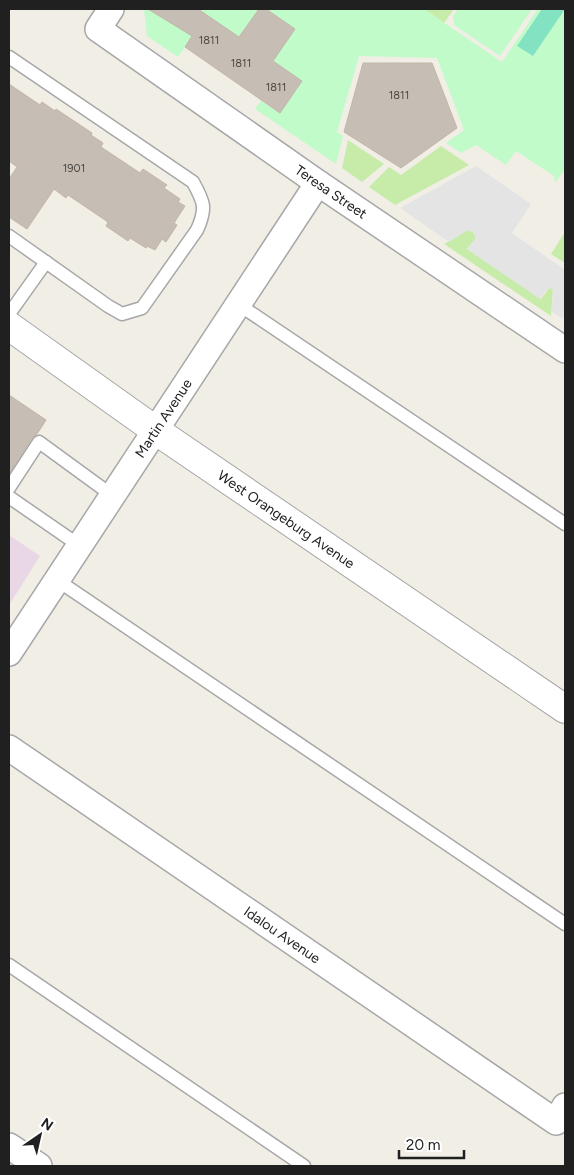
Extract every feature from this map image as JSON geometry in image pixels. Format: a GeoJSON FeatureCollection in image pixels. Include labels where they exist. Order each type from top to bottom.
{"type":"FeatureCollection","features":[{"type":"Feature","properties":{"kind":"street","name":"Teresa Street"},"geometry":{"type":"LineString","coordinates":[[104,19],[318,183],[565,350]]}},
{"type":"Feature","properties":{"kind":"street","name":"Martin Avenue"},"geometry":{"type":"LineString","coordinates":[[9,653],[318,183]]}},
{"type":"Feature","properties":{"kind":"street","name":"West Orangeburg Avenue"},"geometry":{"type":"LineString","coordinates":[[9,326],[155,430],[565,709]]}},
{"type":"Feature","properties":{"kind":"street","name":"Idalou Avenue"},"geometry":{"type":"LineString","coordinates":[[9,748],[561,1114]]}},
{"type":"Feature","properties":{"kind":"street"},"geometry":{"type":"LineString","coordinates":[[9,1146],[39,1166]]}},
{"type":"Feature","properties":{"kind":"lane"},"geometry":{"type":"LineString","coordinates":[[9,57],[193,182],[203,200],[202,219],[197,230],[142,308],[122,314],[9,236]]}},
{"type":"Feature","properties":{"kind":"lane"},"geometry":{"type":"LineString","coordinates":[[9,314],[46,262]]}},
{"type":"Feature","properties":{"kind":"lane"},"geometry":{"type":"LineString","coordinates":[[238,304],[565,524]]}},
{"type":"Feature","properties":{"kind":"lane"},"geometry":{"type":"LineString","coordinates":[[9,488],[39,442],[112,496]]}},
{"type":"Feature","properties":{"kind":"lane"},"geometry":{"type":"LineString","coordinates":[[9,496],[80,546]]}},
{"type":"Feature","properties":{"kind":"lane"},"geometry":{"type":"LineString","coordinates":[[57,580],[565,924]]}},
{"type":"Feature","properties":{"kind":"lane"},"geometry":{"type":"LineString","coordinates":[[9,965],[304,1166]]}},
{"type":"Feature","properties":{"kind":"shaded area"},"geometry":{"type":"Polygon","coordinates":[[[476,166],[531,204],[512,233],[565,270],[565,307],[563,319],[552,312],[553,289],[547,289],[540,299],[467,249],[476,238],[473,232],[468,230],[449,242],[400,208],[476,166]]]}},
{"type":"Feature","properties":{"kind":"shaded area"},"geometry":{"type":"Polygon","coordinates":[[[9,535],[40,556],[9,605],[9,535]]]}},
{"type":"Feature","properties":{"kind":"green space"},"geometry":{"type":"Polygon","coordinates":[[[144,9],[424,9],[502,62],[538,9],[565,9],[565,169],[555,183],[554,176],[516,151],[506,165],[476,145],[461,153],[446,143],[464,130],[437,58],[359,56],[337,132],[343,136],[336,164],[255,109],[261,101],[280,113],[302,81],[207,15],[178,57],[147,36],[144,9]]]}},
{"type":"Feature","properties":{"kind":"green space"},"geometry":{"type":"Polygon","coordinates":[[[424,9],[454,9],[444,23],[424,9]]]}},
{"type":"Feature","properties":{"kind":"green space"},"geometry":{"type":"Polygon","coordinates":[[[458,9],[532,9],[500,56],[454,25],[453,16],[458,9]]]}},
{"type":"Feature","properties":{"kind":"green space"},"geometry":{"type":"Polygon","coordinates":[[[542,9],[565,9],[533,56],[517,46],[542,9]]]}},
{"type":"Feature","properties":{"kind":"green space"},"geometry":{"type":"Polygon","coordinates":[[[348,140],[384,164],[362,182],[342,168],[348,140]]]}},
{"type":"Feature","properties":{"kind":"green space"},"geometry":{"type":"Polygon","coordinates":[[[441,146],[469,165],[395,205],[369,187],[389,167],[401,175],[441,146]]]}},
{"type":"Feature","properties":{"kind":"green space"},"geometry":{"type":"Polygon","coordinates":[[[468,230],[473,232],[476,238],[467,249],[541,299],[549,288],[553,289],[551,316],[444,244],[468,230]]]}},
{"type":"Feature","properties":{"kind":"green space"},"geometry":{"type":"Polygon","coordinates":[[[565,232],[565,263],[551,254],[565,232]]]}},
{"type":"Feature","properties":{"kind":"building"},"geometry":{"type":"Polygon","coordinates":[[[148,9],[198,9],[239,37],[259,9],[266,9],[295,29],[273,61],[302,81],[280,113],[185,47],[192,36],[148,9]]]}},
{"type":"Feature","properties":{"kind":"building"},"geometry":{"type":"Polygon","coordinates":[[[363,63],[432,63],[457,128],[401,168],[344,132],[363,63]]]}},
{"type":"Feature","properties":{"kind":"building"},"geometry":{"type":"Polygon","coordinates":[[[9,84],[40,105],[42,102],[55,111],[56,109],[92,133],[91,135],[103,143],[101,147],[140,173],[143,169],[167,185],[164,188],[180,199],[178,202],[185,206],[174,223],[177,225],[166,242],[162,239],[155,250],[147,246],[146,248],[130,238],[128,241],[106,226],[108,222],[68,195],[66,198],[54,189],[27,229],[9,217],[9,179],[17,167],[9,161],[9,84]]]}},
{"type":"Feature","properties":{"kind":"building"},"geometry":{"type":"Polygon","coordinates":[[[9,395],[46,420],[9,474],[9,395]]]}}]}
